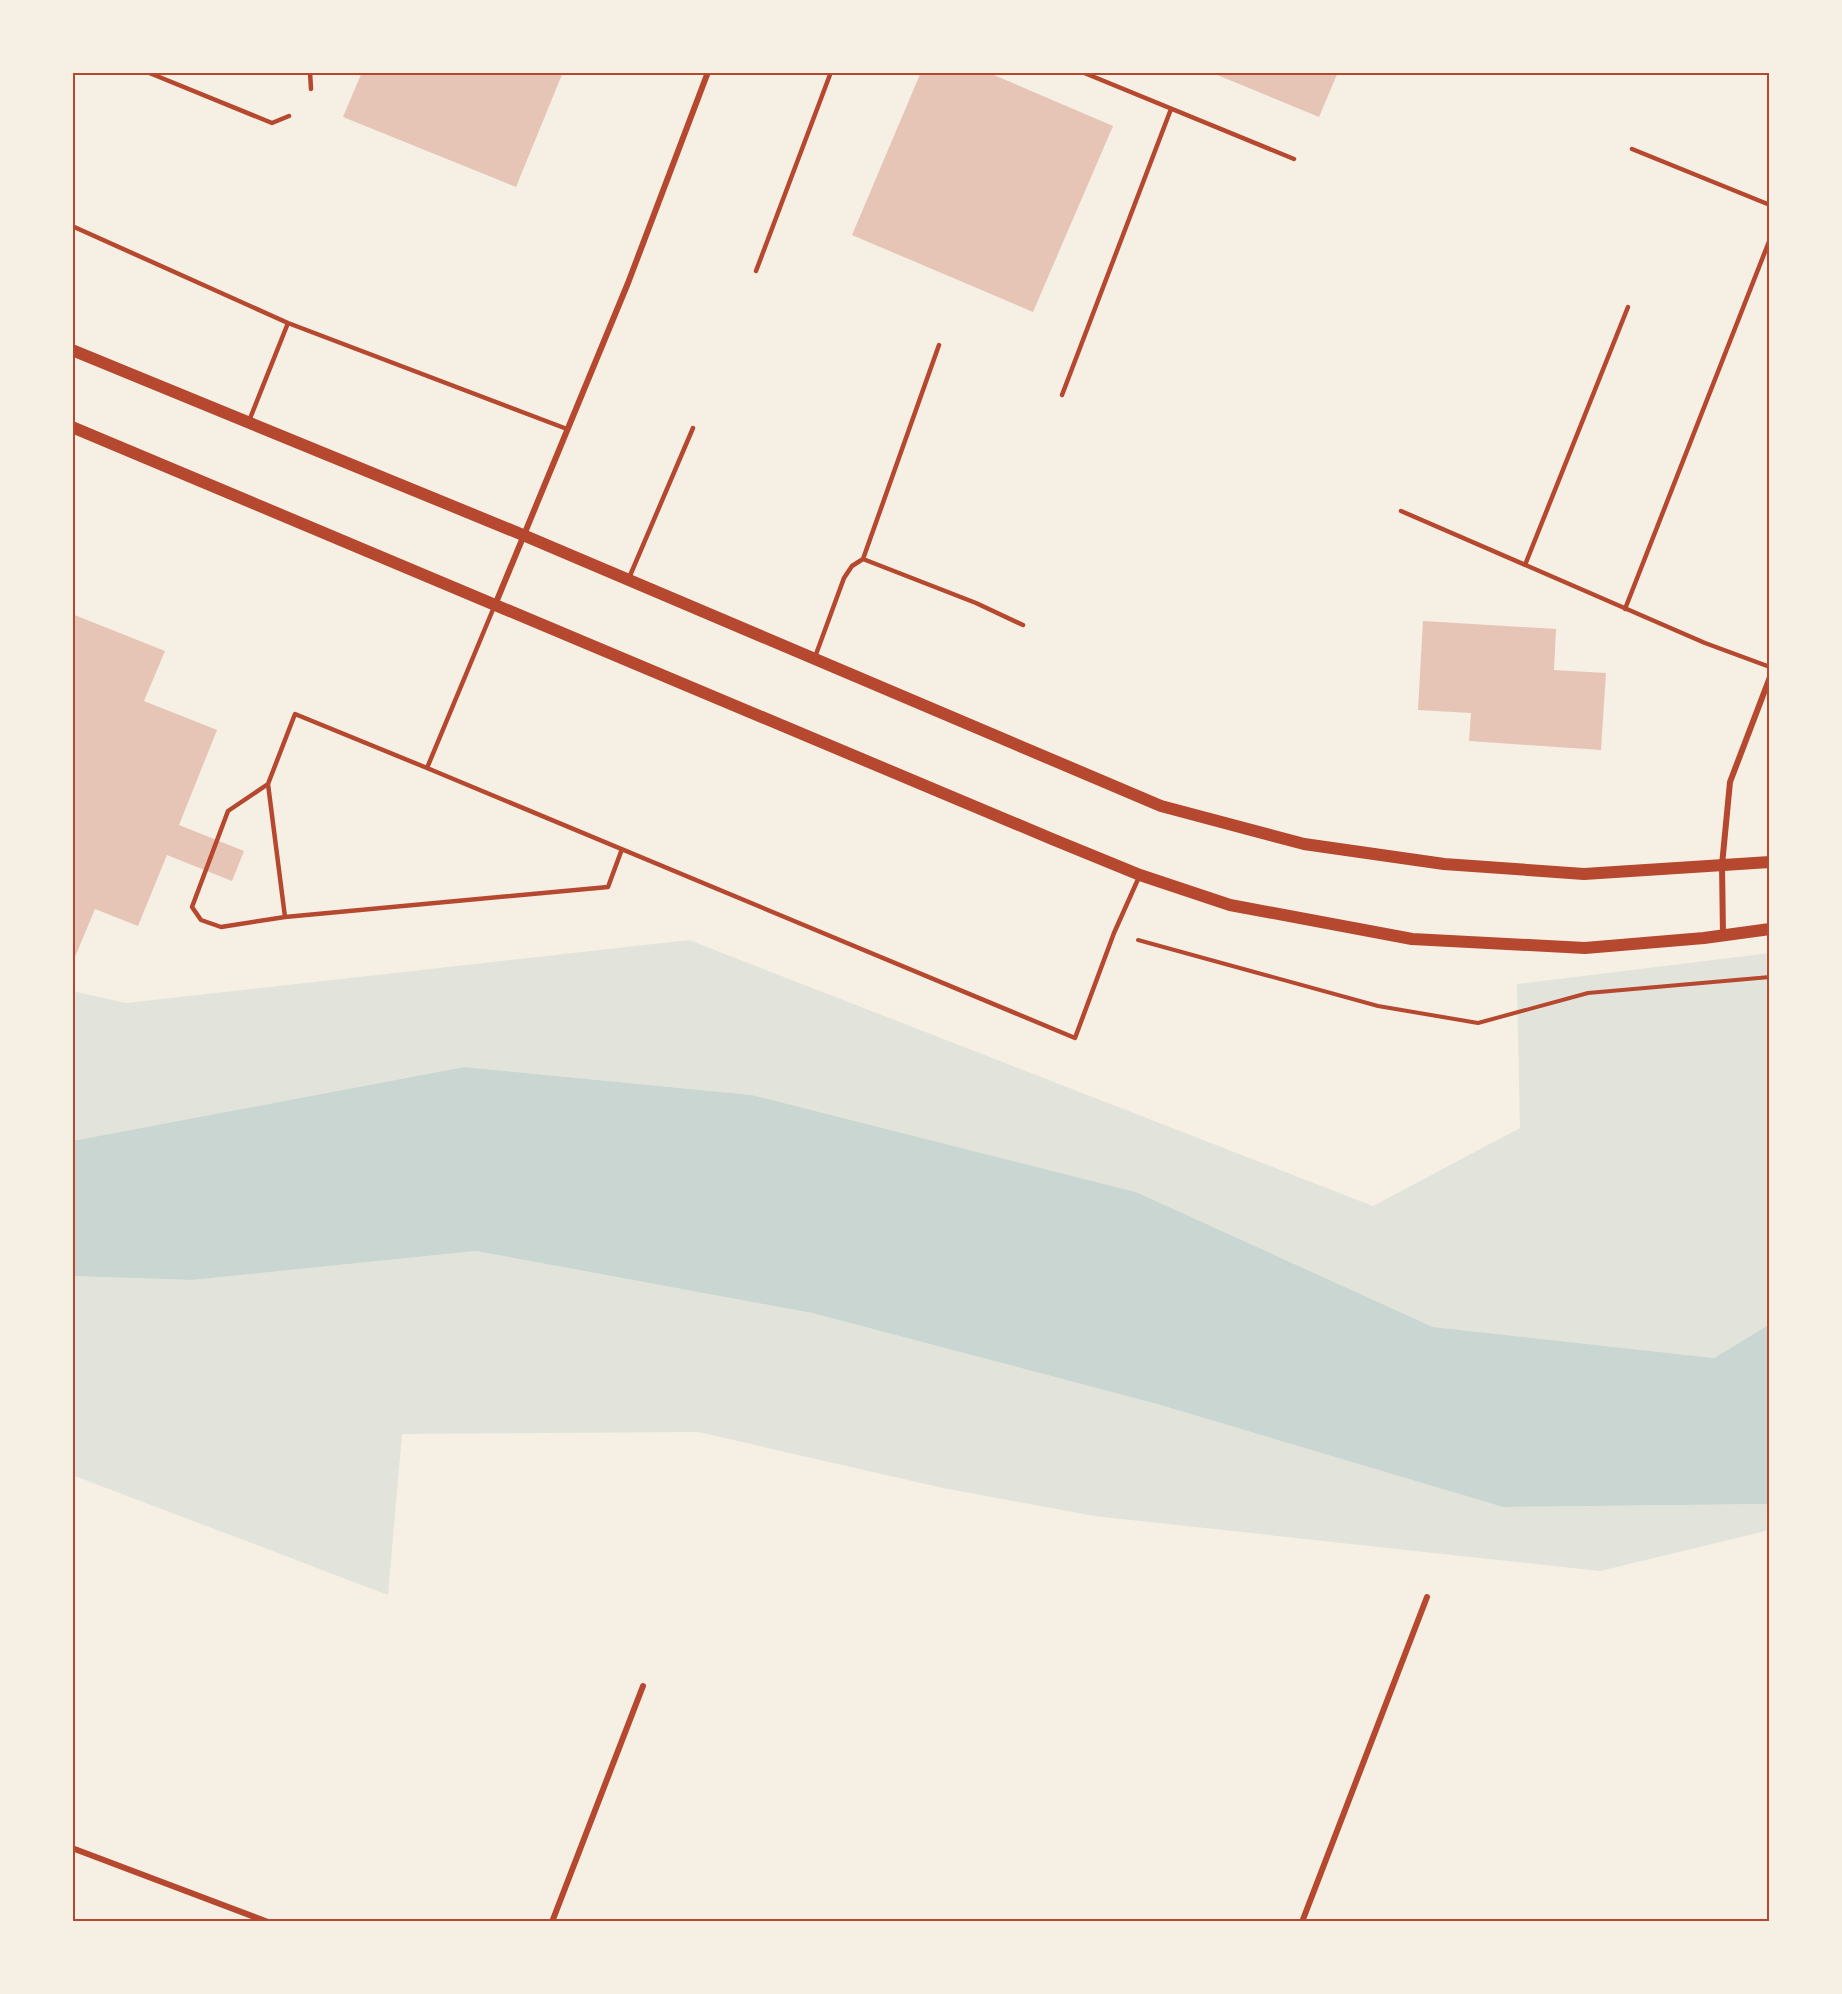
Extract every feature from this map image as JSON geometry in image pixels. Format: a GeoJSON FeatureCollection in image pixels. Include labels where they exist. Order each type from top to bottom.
{"type":"FeatureCollection","features":[{"type":"Feature","properties":{"kind":"main road"},"geometry":{"type":"LineString","coordinates":[[72,350],[523,535],[1161,806],[1304,844],[1444,864],[1584,874],[1770,862]]}},
{"type":"Feature","properties":{"kind":"main road"},"geometry":{"type":"LineString","coordinates":[[72,427],[1140,875],[1230,905],[1412,939],[1585,948],[1723,936],[1770,929]]}},
{"type":"Feature","properties":{"kind":"street"},"geometry":{"type":"LineString","coordinates":[[495,605],[628,284],[708,72]]}},
{"type":"Feature","properties":{"kind":"street"},"geometry":{"type":"LineString","coordinates":[[1723,936],[1722,865],[1730,782],[1770,677]]}},
{"type":"Feature","properties":{"kind":"street"},"geometry":{"type":"LineString","coordinates":[[1302,1922],[1426,1597]]}},
{"type":"Feature","properties":{"kind":"street"},"geometry":{"type":"LineString","coordinates":[[552,1922],[643,1686]]}},
{"type":"Feature","properties":{"kind":"street"},"geometry":{"type":"LineString","coordinates":[[72,1848],[268,1922]]}},
{"type":"Feature","properties":{"kind":"lane"},"geometry":{"type":"LineString","coordinates":[[147,72],[272,123],[289,116]]}},
{"type":"Feature","properties":{"kind":"lane"},"geometry":{"type":"LineString","coordinates":[[310,72],[311,89]]}},
{"type":"Feature","properties":{"kind":"lane"},"geometry":{"type":"LineString","coordinates":[[756,271],[831,72]]}},
{"type":"Feature","properties":{"kind":"lane"},"geometry":{"type":"LineString","coordinates":[[1082,72],[1294,159]]}},
{"type":"Feature","properties":{"kind":"lane"},"geometry":{"type":"LineString","coordinates":[[1062,395],[1171,109]]}},
{"type":"Feature","properties":{"kind":"lane"},"geometry":{"type":"LineString","coordinates":[[1632,150],[1770,205]]}},
{"type":"Feature","properties":{"kind":"lane"},"geometry":{"type":"LineString","coordinates":[[72,226],[288,323],[567,429]]}},
{"type":"Feature","properties":{"kind":"lane"},"geometry":{"type":"LineString","coordinates":[[1625,609],[1770,239]]}},
{"type":"Feature","properties":{"kind":"lane"},"geometry":{"type":"LineString","coordinates":[[1525,565],[1628,307]]}},
{"type":"Feature","properties":{"kind":"lane"},"geometry":{"type":"LineString","coordinates":[[248,422],[288,323]]}},
{"type":"Feature","properties":{"kind":"lane"},"geometry":{"type":"LineString","coordinates":[[814,659],[844,578],[852,566],[863,559],[939,345]]}},
{"type":"Feature","properties":{"kind":"lane"},"geometry":{"type":"LineString","coordinates":[[628,580],[693,428]]}},
{"type":"Feature","properties":{"kind":"lane"},"geometry":{"type":"LineString","coordinates":[[1401,511],[1705,643],[1770,667]]}},
{"type":"Feature","properties":{"kind":"lane"},"geometry":{"type":"LineString","coordinates":[[863,559],[976,603],[1023,625]]}},
{"type":"Feature","properties":{"kind":"lane"},"geometry":{"type":"LineString","coordinates":[[427,768],[495,605]]}},
{"type":"Feature","properties":{"kind":"lane"},"geometry":{"type":"LineString","coordinates":[[285,917],[268,784],[296,714],[1075,1038],[1114,933],[1140,875]]}},
{"type":"Feature","properties":{"kind":"lane"},"geometry":{"type":"LineString","coordinates":[[268,784],[228,811],[192,907],[201,920],[221,927],[285,917],[608,887],[622,849]]}},
{"type":"Feature","properties":{"kind":"path"},"geometry":{"type":"LineString","coordinates":[[1114,933],[1192,957],[1378,1006],[1478,1023],[1588,993],[1770,977]]}},
{"type":"Feature","properties":{"kind":"shaded area"},"geometry":{"type":"Polygon","coordinates":[[[689,940],[1373,1206],[1520,1128],[1517,984],[1770,953],[1770,1324],[1714,1358],[1433,1327],[1136,1192],[752,1095],[464,1067],[72,1141],[72,991],[126,1003],[689,940]]]}},
{"type":"Feature","properties":{"kind":"shaded area"},"geometry":{"type":"Polygon","coordinates":[[[464,1067],[752,1095],[1136,1192],[1433,1327],[1714,1358],[1770,1324],[1770,1504],[1503,1507],[1157,1404],[812,1313],[476,1251],[192,1280],[72,1276],[72,1141],[464,1067]]]}},
{"type":"Feature","properties":{"kind":"shaded area"},"geometry":{"type":"Polygon","coordinates":[[[476,1251],[812,1313],[1157,1404],[1503,1507],[1770,1504],[1770,1530],[1600,1571],[1094,1516],[943,1488],[698,1432],[402,1434],[388,1595],[72,1475],[72,1276],[192,1280],[476,1251]]]}},
{"type":"Feature","properties":{"kind":"building"},"geometry":{"type":"Polygon","coordinates":[[[362,72],[563,72],[516,187],[343,117],[362,72]]]}},
{"type":"Feature","properties":{"kind":"building"},"geometry":{"type":"Polygon","coordinates":[[[921,72],[987,72],[1113,126],[1033,312],[852,235],[921,72]]]}},
{"type":"Feature","properties":{"kind":"building"},"geometry":{"type":"Polygon","coordinates":[[[1210,72],[1338,72],[1319,117],[1210,72]]]}},
{"type":"Feature","properties":{"kind":"building"},"geometry":{"type":"Polygon","coordinates":[[[72,614],[165,651],[144,701],[217,730],[179,825],[244,851],[232,881],[167,855],[138,926],[95,909],[75,957],[72,956],[72,614]]]}},
{"type":"Feature","properties":{"kind":"building"},"geometry":{"type":"Polygon","coordinates":[[[1423,621],[1556,629],[1554,670],[1606,673],[1601,750],[1469,741],[1471,713],[1418,710],[1423,621]]]}}]}
